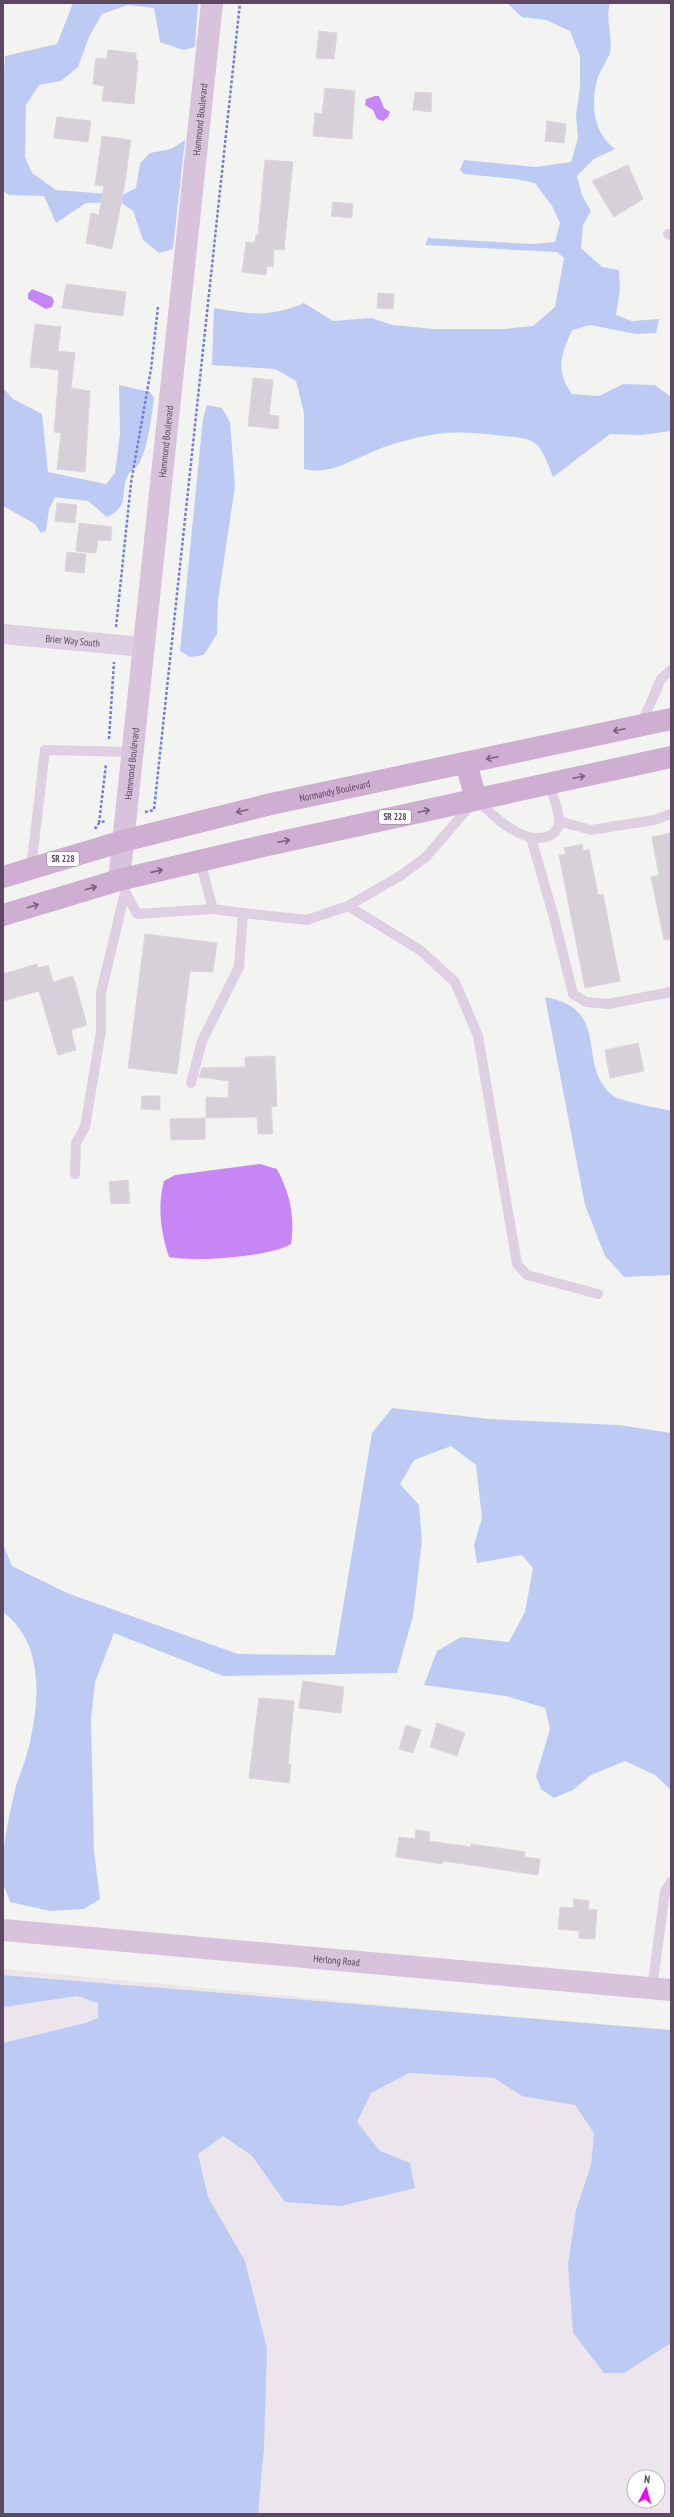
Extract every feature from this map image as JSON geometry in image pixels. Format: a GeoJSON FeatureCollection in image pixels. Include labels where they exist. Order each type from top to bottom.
{"type":"FeatureCollection","features":[{"type":"Feature","properties":{"kind":"main road","name":"Normandy Boulevard"},"geometry":{"type":"LineString","coordinates":[[3,877],[123,841],[272,804],[671,719]]}},
{"type":"Feature","properties":{"kind":"main road","name":"SR 228"},"geometry":{"type":"LineString","coordinates":[[3,915],[122,886],[200,861],[671,757]]}},
{"type":"Feature","properties":{"kind":"main road"},"geometry":{"type":"LineString","coordinates":[[466,763],[476,799]]}},
{"type":"Feature","properties":{"kind":"street","name":"Hammond Boulevard"},"geometry":{"type":"LineString","coordinates":[[122,886],[123,841],[132,752],[212,3]]}},
{"type":"Feature","properties":{"kind":"street","name":"Brier Way South"},"geometry":{"type":"LineString","coordinates":[[3,634],[143,647]]}},
{"type":"Feature","properties":{"kind":"street","name":"Herlong Road"},"geometry":{"type":"LineString","coordinates":[[3,1930],[661,1990]]}},
{"type":"Feature","properties":{"kind":"lane"},"geometry":{"type":"LineString","coordinates":[[641,725],[661,678],[671,670]]}},
{"type":"Feature","properties":{"kind":"lane"},"geometry":{"type":"LineString","coordinates":[[31,869],[45,750],[132,752]]}},
{"type":"Feature","properties":{"kind":"lane"},"geometry":{"type":"LineString","coordinates":[[122,886],[137,914],[213,909],[307,920],[348,906],[400,876],[426,857],[476,799],[495,817],[531,838],[544,838],[553,834],[557,830],[559,821],[548,784]]}},
{"type":"Feature","properties":{"kind":"lane"},"geometry":{"type":"LineString","coordinates":[[559,821],[591,830],[654,820],[671,814]]}},
{"type":"Feature","properties":{"kind":"lane"},"geometry":{"type":"LineString","coordinates":[[531,838],[573,994],[586,1002],[608,1004],[671,992]]}},
{"type":"Feature","properties":{"kind":"lane"},"geometry":{"type":"LineString","coordinates":[[200,861],[213,909]]}},
{"type":"Feature","properties":{"kind":"lane"},"geometry":{"type":"LineString","coordinates":[[75,1174],[76,1143],[85,1127],[100,1031],[101,992],[122,886]]}},
{"type":"Feature","properties":{"kind":"lane"},"geometry":{"type":"LineString","coordinates":[[348,906],[420,950],[455,982],[478,1036],[517,1264],[527,1275],[598,1294]]}},
{"type":"Feature","properties":{"kind":"lane"},"geometry":{"type":"LineString","coordinates":[[191,1083],[202,1041],[239,967],[242,913]]}},
{"type":"Feature","properties":{"kind":"lane"},"geometry":{"type":"LineString","coordinates":[[661,1990],[665,1891],[671,1882]]}},
{"type":"Feature","properties":{"kind":"path"},"geometry":{"type":"LineString","coordinates":[[154,810],[240,3]]}},
{"type":"Feature","properties":{"kind":"path"},"geometry":{"type":"LineString","coordinates":[[100,823],[108,751],[115,645],[131,483],[151,369],[159,301]]}},
{"type":"Feature","properties":{"kind":"shaded area"},"geometry":{"type":"Polygon","coordinates":[[[73,3],[198,3],[195,47],[183,50],[160,42],[154,8],[128,5],[102,14],[89,37],[78,67],[61,81],[39,85],[26,105],[25,157],[32,173],[56,190],[122,195],[136,188],[140,163],[150,153],[171,149],[185,140],[173,249],[159,253],[143,240],[133,211],[120,202],[86,203],[56,223],[44,196],[9,195],[3,191],[3,91],[5,56],[57,44],[73,3]]]}},
{"type":"Feature","properties":{"kind":"shaded area"},"geometry":{"type":"Polygon","coordinates":[[[507,3],[610,3],[608,15],[611,46],[608,58],[598,77],[594,97],[594,107],[595,116],[602,135],[615,149],[594,159],[577,176],[582,195],[591,211],[583,225],[581,248],[602,267],[619,270],[620,289],[616,315],[632,321],[659,319],[656,333],[636,334],[590,325],[572,330],[563,355],[563,378],[572,394],[599,396],[623,384],[655,385],[671,397],[671,431],[642,435],[610,434],[553,477],[539,447],[533,442],[518,437],[468,433],[442,433],[425,436],[383,448],[338,467],[322,470],[304,469],[304,413],[296,381],[275,369],[212,365],[214,308],[249,313],[270,313],[292,308],[304,303],[333,321],[371,318],[393,325],[434,329],[504,329],[533,326],[555,307],[564,258],[557,252],[425,245],[428,238],[531,244],[555,242],[560,223],[552,206],[535,183],[516,179],[464,174],[460,170],[464,160],[535,167],[571,162],[578,138],[576,116],[580,87],[580,56],[570,31],[546,20],[522,17],[507,3]]]}},
{"type":"Feature","properties":{"kind":"shaded area"},"geometry":{"type":"Polygon","coordinates":[[[379,96],[384,108],[390,112],[388,117],[383,121],[377,119],[373,110],[365,105],[366,99],[379,96]]]}},
{"type":"Feature","properties":{"kind":"shaded area"},"geometry":{"type":"Polygon","coordinates":[[[32,289],[52,297],[54,301],[52,307],[46,309],[28,299],[28,294],[32,289]]]}},
{"type":"Feature","properties":{"kind":"shaded area"},"geometry":{"type":"Polygon","coordinates":[[[119,385],[150,392],[154,398],[146,447],[139,464],[128,475],[125,482],[122,504],[119,508],[107,517],[88,501],[55,497],[49,509],[46,531],[41,533],[35,524],[3,506],[3,388],[13,399],[42,414],[48,472],[106,484],[115,473],[120,434],[119,385]]]}},
{"type":"Feature","properties":{"kind":"shaded area"},"geometry":{"type":"Polygon","coordinates":[[[207,405],[222,408],[230,422],[235,486],[218,600],[217,634],[204,655],[190,657],[180,651],[203,418],[207,405]]]}},
{"type":"Feature","properties":{"kind":"shaded area"},"geometry":{"type":"Polygon","coordinates":[[[545,997],[566,1003],[579,1013],[586,1025],[595,1068],[601,1082],[612,1095],[630,1102],[671,1111],[671,1275],[624,1277],[605,1256],[585,1205],[545,997]]]}},
{"type":"Feature","properties":{"kind":"shaded area"},"geometry":{"type":"Polygon","coordinates":[[[260,1164],[277,1169],[285,1187],[292,1214],[291,1244],[266,1252],[214,1259],[169,1257],[162,1229],[160,1210],[164,1181],[175,1175],[260,1164]]]}},
{"type":"Feature","properties":{"kind":"shaded area"},"geometry":{"type":"Polygon","coordinates":[[[392,1408],[489,1419],[619,1425],[671,1433],[671,1790],[655,1775],[625,1761],[591,1775],[573,1790],[554,1798],[541,1789],[536,1776],[550,1729],[545,1708],[506,1696],[424,1685],[437,1651],[461,1637],[509,1642],[525,1612],[533,1568],[522,1555],[477,1563],[474,1545],[482,1518],[476,1465],[451,1446],[414,1460],[400,1484],[419,1505],[422,1541],[413,1616],[397,1673],[223,1676],[114,1633],[95,1682],[91,1719],[94,1851],[100,1899],[84,1909],[50,1911],[10,1902],[3,1882],[4,1844],[16,1786],[29,1746],[33,1728],[36,1673],[26,1640],[16,1625],[3,1612],[3,1544],[12,1566],[67,1593],[238,1654],[335,1655],[372,1433],[392,1408]]]}},
{"type":"Feature","properties":{"kind":"shaded area"},"geometry":{"type":"Polygon","coordinates":[[[3,1969],[671,2032],[671,2514],[3,2514],[3,1969]]]}},
{"type":"Feature","properties":{"kind":"shaded area"},"geometry":{"type":"Polygon","coordinates":[[[3,1975],[671,2030],[671,2343],[624,2373],[604,2373],[573,2333],[568,2264],[576,2210],[591,2165],[594,2133],[575,2105],[522,2096],[494,2078],[409,2073],[371,2093],[357,2122],[380,2151],[410,2163],[415,2188],[341,2206],[285,2202],[252,2156],[223,2136],[198,2154],[208,2197],[245,2261],[267,2348],[264,2449],[258,2514],[3,2514],[3,2043],[85,2023],[98,2018],[98,2003],[77,1996],[3,2007],[3,1975]]]}},
{"type":"Feature","properties":{"kind":"building"},"geometry":{"type":"Polygon","coordinates":[[[319,31],[337,33],[334,59],[316,58],[319,31]]]}},
{"type":"Feature","properties":{"kind":"building"},"geometry":{"type":"Polygon","coordinates":[[[108,50],[136,53],[136,60],[138,60],[134,104],[102,101],[104,86],[93,84],[96,58],[107,59],[108,50]]]}},
{"type":"Feature","properties":{"kind":"building"},"geometry":{"type":"Polygon","coordinates":[[[325,88],[355,91],[352,139],[313,136],[315,113],[322,114],[325,88]]]}},
{"type":"Feature","properties":{"kind":"building"},"geometry":{"type":"Polygon","coordinates":[[[415,92],[432,93],[431,112],[413,110],[415,92]]]}},
{"type":"Feature","properties":{"kind":"building"},"geometry":{"type":"Polygon","coordinates":[[[57,117],[91,121],[88,142],[54,138],[57,117]]]}},
{"type":"Feature","properties":{"kind":"building"},"geometry":{"type":"Polygon","coordinates":[[[547,121],[566,124],[564,143],[545,141],[547,121]]]}},
{"type":"Feature","properties":{"kind":"building"},"geometry":{"type":"Polygon","coordinates":[[[102,136],[131,140],[124,188],[112,249],[86,243],[91,213],[99,215],[104,186],[95,185],[102,136]]]}},
{"type":"Feature","properties":{"kind":"building"},"geometry":{"type":"Polygon","coordinates":[[[265,160],[293,162],[284,250],[274,249],[273,267],[267,266],[266,275],[242,272],[246,242],[255,243],[256,235],[258,235],[265,160]]]}},
{"type":"Feature","properties":{"kind":"building"},"geometry":{"type":"Polygon","coordinates":[[[628,165],[643,199],[614,217],[592,181],[628,165]]]}},
{"type":"Feature","properties":{"kind":"building"},"geometry":{"type":"Polygon","coordinates":[[[333,202],[353,204],[352,218],[331,216],[333,202]]]}},
{"type":"Feature","properties":{"kind":"building"},"geometry":{"type":"Polygon","coordinates":[[[66,284],[126,292],[123,316],[62,308],[66,284]]]}},
{"type":"Feature","properties":{"kind":"building"},"geometry":{"type":"Polygon","coordinates":[[[378,293],[394,294],[393,309],[377,308],[378,293]]]}},
{"type":"Feature","properties":{"kind":"building"},"geometry":{"type":"Polygon","coordinates":[[[35,324],[61,327],[58,351],[75,353],[71,388],[90,391],[85,472],[57,469],[61,433],[54,432],[59,370],[30,367],[35,324]]]}},
{"type":"Feature","properties":{"kind":"building"},"geometry":{"type":"Polygon","coordinates":[[[253,378],[273,380],[269,415],[279,416],[278,429],[248,426],[253,378]]]}},
{"type":"Feature","properties":{"kind":"building"},"geometry":{"type":"Polygon","coordinates":[[[57,503],[77,505],[75,523],[55,521],[57,503]]]}},
{"type":"Feature","properties":{"kind":"building"},"geometry":{"type":"Polygon","coordinates":[[[79,523],[112,527],[111,541],[98,540],[96,553],[76,551],[79,523]]]}},
{"type":"Feature","properties":{"kind":"building"},"geometry":{"type":"Polygon","coordinates":[[[67,552],[86,554],[84,573],[65,571],[67,552]]]}},
{"type":"Feature","properties":{"kind":"building"},"geometry":{"type":"Polygon","coordinates":[[[671,833],[671,939],[664,940],[651,877],[659,875],[652,837],[671,833]]]}},
{"type":"Feature","properties":{"kind":"building"},"geometry":{"type":"Polygon","coordinates":[[[582,844],[583,851],[589,849],[598,895],[603,894],[620,981],[585,988],[559,855],[566,854],[564,848],[582,844]]]}},
{"type":"Feature","properties":{"kind":"building"},"geometry":{"type":"Polygon","coordinates":[[[145,934],[217,943],[213,972],[190,971],[177,1074],[128,1068],[145,934]]]}},
{"type":"Feature","properties":{"kind":"building"},"geometry":{"type":"Polygon","coordinates":[[[37,964],[38,968],[48,965],[53,982],[72,976],[75,982],[87,1025],[71,1030],[76,1050],[58,1055],[39,991],[3,1001],[3,974],[37,964]]]}},
{"type":"Feature","properties":{"kind":"building"},"geometry":{"type":"Polygon","coordinates":[[[638,1043],[644,1071],[610,1078],[605,1050],[638,1043]]]}},
{"type":"Feature","properties":{"kind":"building"},"geometry":{"type":"Polygon","coordinates":[[[275,1056],[277,1106],[271,1107],[273,1134],[258,1134],[257,1117],[206,1118],[206,1097],[228,1098],[229,1081],[199,1077],[202,1068],[245,1067],[245,1057],[275,1056]]]}},
{"type":"Feature","properties":{"kind":"building"},"geometry":{"type":"Polygon","coordinates":[[[142,1096],[160,1096],[160,1110],[141,1109],[142,1096]]]}},
{"type":"Feature","properties":{"kind":"building"},"geometry":{"type":"Polygon","coordinates":[[[205,1118],[205,1139],[171,1140],[170,1119],[205,1118]]]}},
{"type":"Feature","properties":{"kind":"building"},"geometry":{"type":"Polygon","coordinates":[[[128,1180],[130,1203],[111,1204],[109,1182],[128,1180]]]}},
{"type":"Feature","properties":{"kind":"building"},"geometry":{"type":"Polygon","coordinates":[[[303,1681],[344,1687],[341,1713],[299,1708],[303,1681]]]}},
{"type":"Feature","properties":{"kind":"building"},"geometry":{"type":"Polygon","coordinates":[[[259,1698],[294,1701],[288,1764],[291,1765],[289,1783],[249,1778],[259,1698]]]}},
{"type":"Feature","properties":{"kind":"building"},"geometry":{"type":"Polygon","coordinates":[[[437,1723],[465,1733],[457,1756],[430,1747],[437,1723]]]}},
{"type":"Feature","properties":{"kind":"building"},"geometry":{"type":"Polygon","coordinates":[[[406,1725],[421,1730],[413,1753],[399,1749],[406,1725]]]}},
{"type":"Feature","properties":{"kind":"building"},"geometry":{"type":"Polygon","coordinates":[[[416,1830],[430,1832],[429,1841],[471,1847],[471,1844],[525,1852],[524,1857],[540,1859],[538,1875],[443,1861],[443,1864],[396,1857],[399,1837],[415,1839],[416,1830]]]}},
{"type":"Feature","properties":{"kind":"building"},"geometry":{"type":"Polygon","coordinates":[[[574,1899],[589,1901],[588,1909],[597,1910],[595,1939],[579,1938],[579,1931],[558,1929],[560,1907],[573,1908],[574,1899]]]}}]}
